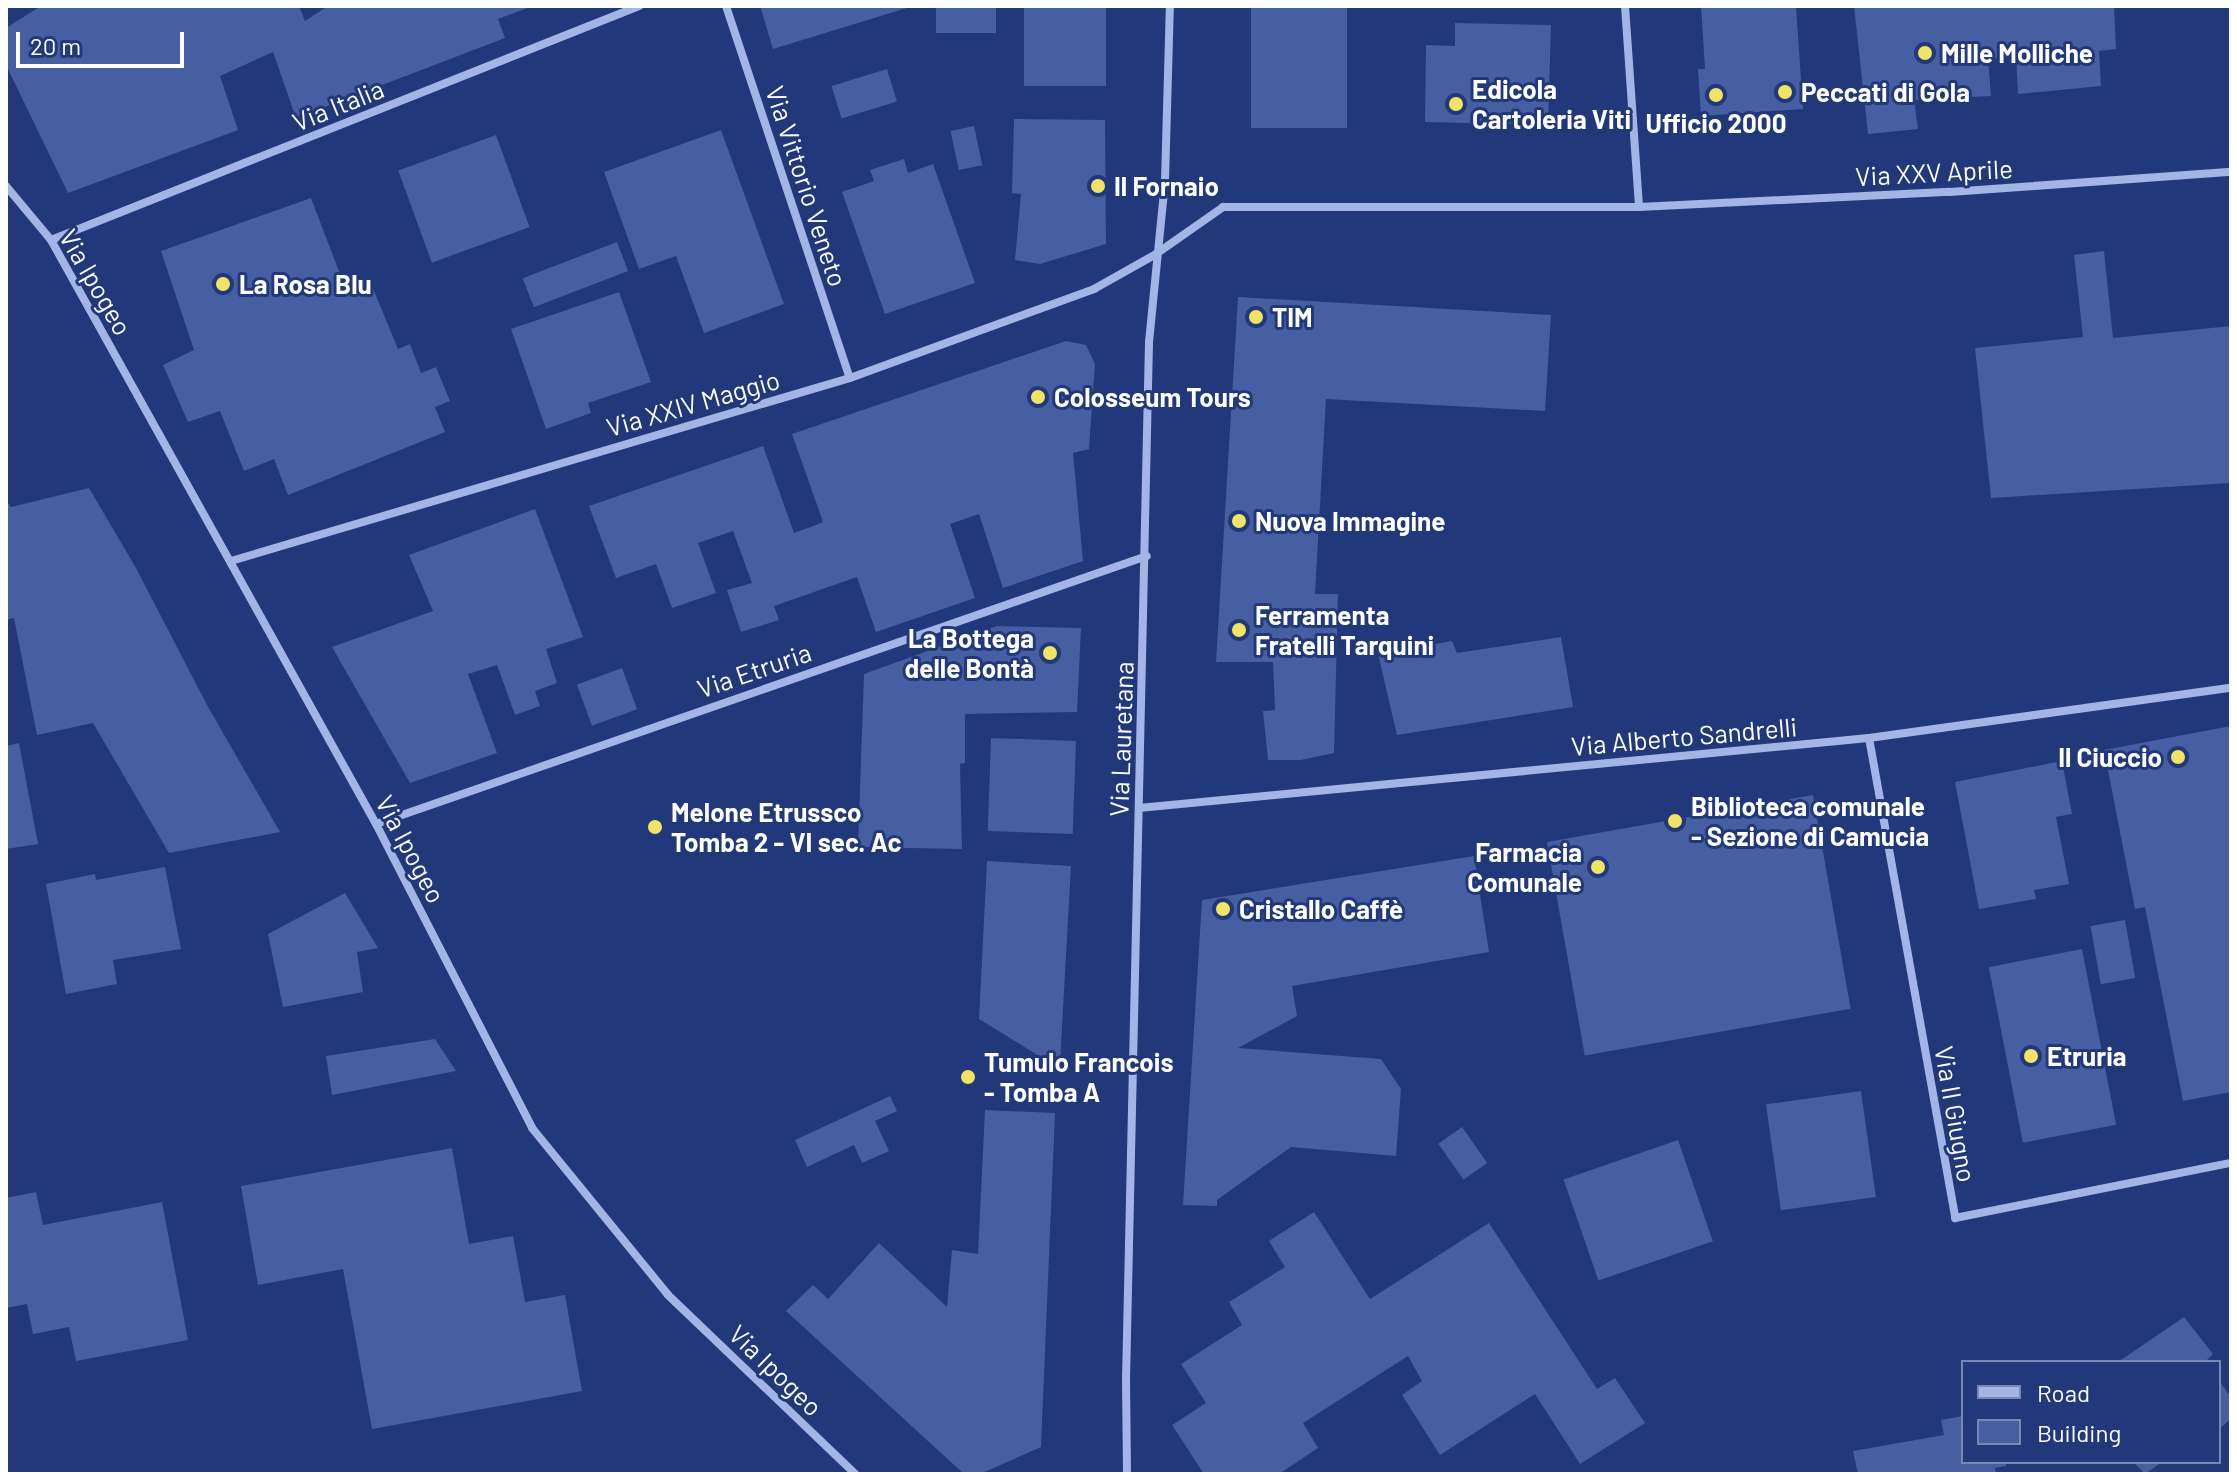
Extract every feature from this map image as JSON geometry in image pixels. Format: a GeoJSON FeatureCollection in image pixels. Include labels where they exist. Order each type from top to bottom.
{"type":"FeatureCollection","features":[{"type":"Feature","properties":{"kind":"street","name":"Via Italia"},"geometry":{"type":"LineString","coordinates":[[51,240],[639,6]]}},
{"type":"Feature","properties":{"kind":"street","name":"Via Vittorio Veneto"},"geometry":{"type":"LineString","coordinates":[[726,6],[850,378]]}},
{"type":"Feature","properties":{"kind":"street","name":"Via Lauretana"},"geometry":{"type":"LineString","coordinates":[[1127,1474],[1126,1380],[1147,556],[1149,342],[1165,181],[1170,6]]}},
{"type":"Feature","properties":{"kind":"street"},"geometry":{"type":"LineString","coordinates":[[1625,6],[1639,207]]}},
{"type":"Feature","properties":{"kind":"street","name":"Via XXV Aprile"},"geometry":{"type":"LineString","coordinates":[[1156,254],[1223,207],[1639,207],[1950,192],[2231,172]]}},
{"type":"Feature","properties":{"kind":"street","name":"Via Ipogeo"},"geometry":{"type":"LineString","coordinates":[[6,186],[51,240],[231,561],[376,824],[532,1128],[668,1295],[855,1474]]}},
{"type":"Feature","properties":{"kind":"street","name":"Via XXIV Maggio"},"geometry":{"type":"LineString","coordinates":[[231,561],[850,378],[1094,289],[1156,254]]}},
{"type":"Feature","properties":{"kind":"street","name":"Via Etruria"},"geometry":{"type":"LineString","coordinates":[[376,824],[1147,556]]}},
{"type":"Feature","properties":{"kind":"street","name":"Via Alberto Sandrelli"},"geometry":{"type":"LineString","coordinates":[[1139,808],[1869,738],[2231,688]]}},
{"type":"Feature","properties":{"kind":"street","name":"Via II Giugno"},"geometry":{"type":"LineString","coordinates":[[1869,738],[1955,1218],[2231,1163]]}},
{"type":"Feature","properties":{"kind":"building"},"geometry":{"type":"Polygon","coordinates":[[[41,6],[299,6],[305,21],[328,6],[533,6],[498,19],[505,38],[296,118],[273,52],[220,76],[238,130],[68,193],[6,65],[6,28],[41,6]]]}},
{"type":"Feature","properties":{"kind":"building"},"geometry":{"type":"Polygon","coordinates":[[[760,6],[910,6],[910,7],[773,49],[760,6]]]}},
{"type":"Feature","properties":{"kind":"building"},"geometry":{"type":"Polygon","coordinates":[[[936,6],[996,6],[996,33],[936,33],[936,6]]]}},
{"type":"Feature","properties":{"kind":"building"},"geometry":{"type":"Polygon","coordinates":[[[1024,6],[1106,6],[1106,86],[1024,86],[1024,6]]]}},
{"type":"Feature","properties":{"kind":"building"},"geometry":{"type":"Polygon","coordinates":[[[1251,6],[1347,6],[1347,128],[1251,128],[1251,6]]]}},
{"type":"Feature","properties":{"kind":"building"},"geometry":{"type":"Polygon","coordinates":[[[1701,6],[1796,6],[1803,109],[1701,116],[1698,69],[1705,69],[1701,6]]]}},
{"type":"Feature","properties":{"kind":"building"},"geometry":{"type":"Polygon","coordinates":[[[1854,6],[2114,6],[2116,49],[2099,51],[2101,86],[2018,94],[2016,57],[1988,59],[1991,96],[1914,100],[1918,129],[1868,134],[1854,6]]]}},
{"type":"Feature","properties":{"kind":"building"},"geometry":{"type":"Polygon","coordinates":[[[1455,23],[1551,25],[1548,125],[1425,122],[1426,45],[1455,46],[1455,23]]]}},
{"type":"Feature","properties":{"kind":"building"},"geometry":{"type":"Polygon","coordinates":[[[887,69],[897,102],[841,118],[832,86],[887,69]]]}},
{"type":"Feature","properties":{"kind":"building"},"geometry":{"type":"Polygon","coordinates":[[[1014,119],[1105,120],[1106,244],[1040,264],[1015,260],[1021,194],[1012,193],[1014,119]]]}},
{"type":"Feature","properties":{"kind":"building"},"geometry":{"type":"Polygon","coordinates":[[[974,126],[982,165],[959,170],[951,131],[974,126]]]}},
{"type":"Feature","properties":{"kind":"building"},"geometry":{"type":"Polygon","coordinates":[[[721,130],[784,304],[704,333],[676,256],[639,269],[604,172],[721,130]]]}},
{"type":"Feature","properties":{"kind":"building"},"geometry":{"type":"Polygon","coordinates":[[[496,135],[530,227],[432,263],[398,171],[496,135]]]}},
{"type":"Feature","properties":{"kind":"building"},"geometry":{"type":"Polygon","coordinates":[[[904,159],[908,173],[933,164],[975,283],[885,314],[842,192],[874,181],[870,170],[904,159]]]}},
{"type":"Feature","properties":{"kind":"building"},"geometry":{"type":"Polygon","coordinates":[[[311,198],[348,295],[372,286],[398,349],[410,344],[421,373],[436,367],[450,401],[435,407],[445,432],[288,495],[274,459],[244,471],[220,411],[188,422],[163,365],[194,350],[161,251],[311,198]]]}},
{"type":"Feature","properties":{"kind":"building"},"geometry":{"type":"Polygon","coordinates":[[[617,242],[628,271],[534,307],[523,278],[617,242]]]}},
{"type":"Feature","properties":{"kind":"building"},"geometry":{"type":"Polygon","coordinates":[[[2104,251],[2113,338],[2231,326],[2231,483],[1991,498],[1975,348],[2083,337],[2074,255],[2104,251]]]}},
{"type":"Feature","properties":{"kind":"building"},"geometry":{"type":"Polygon","coordinates":[[[619,292],[651,382],[588,403],[591,413],[546,429],[511,329],[619,292]]]}},
{"type":"Feature","properties":{"kind":"building"},"geometry":{"type":"Polygon","coordinates":[[[1238,297],[1551,315],[1545,411],[1326,399],[1315,594],[1338,594],[1334,753],[1301,760],[1268,760],[1263,711],[1275,710],[1273,662],[1216,662],[1238,297]]]}},
{"type":"Feature","properties":{"kind":"building"},"geometry":{"type":"Polygon","coordinates":[[[1066,341],[1086,345],[1095,364],[1089,449],[1073,453],[1083,561],[1003,588],[979,514],[950,524],[975,598],[876,632],[857,577],[774,606],[779,620],[741,632],[727,590],[752,583],[733,531],[698,543],[716,593],[672,608],[656,564],[616,578],[589,506],[763,446],[794,533],[823,522],[792,434],[1066,341]]]}},
{"type":"Feature","properties":{"kind":"building"},"geometry":{"type":"Polygon","coordinates":[[[89,488],[280,832],[169,853],[93,723],[37,735],[14,618],[6,620],[6,500],[11,507],[89,488]]]}},
{"type":"Feature","properties":{"kind":"building"},"geometry":{"type":"Polygon","coordinates":[[[535,509],[583,637],[546,649],[557,683],[535,691],[540,706],[515,715],[497,665],[468,674],[497,753],[410,783],[332,647],[433,611],[409,555],[535,509]]]}},
{"type":"Feature","properties":{"kind":"building"},"geometry":{"type":"Polygon","coordinates":[[[997,626],[1081,628],[1077,712],[965,714],[965,763],[960,764],[962,849],[858,847],[864,674],[997,626]]]}},
{"type":"Feature","properties":{"kind":"building"},"geometry":{"type":"Polygon","coordinates":[[[1561,637],[1573,707],[1397,735],[1378,654],[1452,641],[1457,653],[1561,637]]]}},
{"type":"Feature","properties":{"kind":"building"},"geometry":{"type":"Polygon","coordinates":[[[622,668],[637,709],[592,726],[577,684],[622,668]]]}},
{"type":"Feature","properties":{"kind":"building"},"geometry":{"type":"Polygon","coordinates":[[[2231,726],[2231,1092],[2183,1101],[2145,907],[2135,909],[2104,750],[2231,726]]]}},
{"type":"Feature","properties":{"kind":"building"},"geometry":{"type":"Polygon","coordinates":[[[991,738],[1076,741],[1073,834],[988,831],[991,738]]]}},
{"type":"Feature","properties":{"kind":"building"},"geometry":{"type":"Polygon","coordinates":[[[19,743],[38,844],[6,849],[6,746],[19,743]]]}},
{"type":"Feature","properties":{"kind":"building"},"geometry":{"type":"Polygon","coordinates":[[[2062,761],[2072,814],[2056,817],[2069,884],[2034,890],[2036,899],[1979,909],[1955,782],[2062,761]]]}},
{"type":"Feature","properties":{"kind":"building"},"geometry":{"type":"Polygon","coordinates":[[[1813,795],[1851,1009],[1585,1056],[1547,842],[1813,795]]]}},
{"type":"Feature","properties":{"kind":"building"},"geometry":{"type":"Polygon","coordinates":[[[1474,856],[1489,952],[1292,986],[1297,1016],[1238,1048],[1381,1059],[1401,1089],[1396,1156],[1291,1147],[1217,1200],[1217,1206],[1183,1205],[1202,900],[1474,856]]]}},
{"type":"Feature","properties":{"kind":"building"},"geometry":{"type":"Polygon","coordinates":[[[987,861],[1071,866],[1060,1063],[1049,1062],[979,1019],[987,861]]]}},
{"type":"Feature","properties":{"kind":"building"},"geometry":{"type":"Polygon","coordinates":[[[165,867],[181,949],[113,960],[117,984],[66,994],[46,884],[95,874],[96,880],[165,867]]]}},
{"type":"Feature","properties":{"kind":"building"},"geometry":{"type":"Polygon","coordinates":[[[345,893],[378,948],[357,952],[363,992],[283,1007],[268,934],[345,893]]]}},
{"type":"Feature","properties":{"kind":"building"},"geometry":{"type":"Polygon","coordinates":[[[2125,920],[2135,978],[2101,984],[2091,926],[2125,920]]]}},
{"type":"Feature","properties":{"kind":"building"},"geometry":{"type":"Polygon","coordinates":[[[2082,949],[2116,1125],[2023,1143],[1989,967],[2082,949]]]}},
{"type":"Feature","properties":{"kind":"building"},"geometry":{"type":"Polygon","coordinates":[[[435,1039],[456,1071],[332,1095],[326,1056],[435,1039]]]}},
{"type":"Feature","properties":{"kind":"building"},"geometry":{"type":"Polygon","coordinates":[[[1861,1091],[1876,1197],[1781,1210],[1766,1104],[1861,1091]]]}},
{"type":"Feature","properties":{"kind":"building"},"geometry":{"type":"Polygon","coordinates":[[[890,1096],[897,1111],[875,1121],[889,1151],[862,1163],[854,1145],[807,1167],[795,1140],[890,1096]]]}},
{"type":"Feature","properties":{"kind":"building"},"geometry":{"type":"Polygon","coordinates":[[[985,1110],[1055,1113],[1041,1447],[980,1474],[964,1474],[786,1311],[813,1285],[828,1299],[879,1243],[947,1307],[952,1250],[978,1254],[985,1110]]]}},
{"type":"Feature","properties":{"kind":"building"},"geometry":{"type":"Polygon","coordinates":[[[1462,1127],[1487,1163],[1463,1180],[1438,1144],[1462,1127]]]}},
{"type":"Feature","properties":{"kind":"building"},"geometry":{"type":"Polygon","coordinates":[[[1678,1140],[1713,1241],[1598,1281],[1564,1179],[1678,1140]]]}},
{"type":"Feature","properties":{"kind":"building"},"geometry":{"type":"Polygon","coordinates":[[[452,1148],[469,1244],[513,1236],[525,1302],[565,1295],[582,1391],[372,1429],[343,1269],[258,1285],[241,1186],[452,1148]]]}},
{"type":"Feature","properties":{"kind":"building"},"geometry":{"type":"Polygon","coordinates":[[[36,1192],[43,1225],[162,1202],[188,1340],[76,1361],[69,1327],[33,1334],[27,1304],[6,1308],[6,1198],[36,1192]]]}},
{"type":"Feature","properties":{"kind":"building"},"geometry":{"type":"Polygon","coordinates":[[[1314,1212],[1370,1299],[1489,1223],[1597,1389],[1615,1378],[1645,1423],[1580,1464],[1535,1394],[1440,1455],[1402,1395],[1422,1381],[1408,1356],[1303,1423],[1318,1448],[1279,1474],[1204,1474],[1172,1425],[1206,1403],[1181,1364],[1242,1325],[1229,1302],[1285,1267],[1269,1241],[1314,1212]]]}},
{"type":"Feature","properties":{"kind":"building"},"geometry":{"type":"Polygon","coordinates":[[[2184,1317],[2213,1354],[2207,1360],[2121,1360],[2184,1317]]]}},
{"type":"Feature","properties":{"kind":"building"},"geometry":{"type":"Polygon","coordinates":[[[2221,1384],[2231,1397],[2231,1419],[2221,1427],[2221,1384]]]}},
{"type":"Feature","properties":{"kind":"building"},"geometry":{"type":"Polygon","coordinates":[[[1961,1416],[1961,1464],[2006,1466],[1995,1468],[1996,1474],[1858,1474],[1853,1451],[1944,1435],[1941,1420],[1961,1416]]]}},
{"type":"Feature","properties":{"kind":"building"},"geometry":{"type":"Polygon","coordinates":[[[2135,1464],[2159,1464],[2145,1474],[2135,1464]]]}},
{"type":"Feature","properties":{"kind":"place","name":"Mille Molliche"},"geometry":{"type":"Point","coordinates":[1925,53]}},
{"type":"Feature","properties":{"kind":"place","name":"Peccati di Gola"},"geometry":{"type":"Point","coordinates":[1785,92]}},
{"type":"Feature","properties":{"kind":"place","name":"Ufficio 2000"},"geometry":{"type":"Point","coordinates":[1716,95]}},
{"type":"Feature","properties":{"kind":"place","name":"Edicola Cartoleria Viti"},"geometry":{"type":"Point","coordinates":[1456,104]}},
{"type":"Feature","properties":{"kind":"place","name":"Il Fornaio"},"geometry":{"type":"Point","coordinates":[1098,186]}},
{"type":"Feature","properties":{"kind":"place","name":"La Rosa Blu"},"geometry":{"type":"Point","coordinates":[223,284]}},
{"type":"Feature","properties":{"kind":"place","name":"TIM"},"geometry":{"type":"Point","coordinates":[1256,317]}},
{"type":"Feature","properties":{"kind":"place","name":"Colosseum Tours"},"geometry":{"type":"Point","coordinates":[1038,397]}},
{"type":"Feature","properties":{"kind":"place","name":"Nuova Immagine"},"geometry":{"type":"Point","coordinates":[1239,521]}},
{"type":"Feature","properties":{"kind":"place","name":"Ferramenta Fratelli Tarquini"},"geometry":{"type":"Point","coordinates":[1239,630]}},
{"type":"Feature","properties":{"kind":"place","name":"La Bottega delle Bontà"},"geometry":{"type":"Point","coordinates":[1050,653]}},
{"type":"Feature","properties":{"kind":"place","name":"Il Ciuccio"},"geometry":{"type":"Point","coordinates":[2178,757]}},
{"type":"Feature","properties":{"kind":"place","name":"Biblioteca comunale - Sezione di Camucia"},"geometry":{"type":"Point","coordinates":[1675,821]}},
{"type":"Feature","properties":{"kind":"place","name":"Melone Etrussco Tomba 2 - VI sec. Ac"},"geometry":{"type":"Point","coordinates":[655,827]}},
{"type":"Feature","properties":{"kind":"place","name":"Farmacia Comunale"},"geometry":{"type":"Point","coordinates":[1598,867]}},
{"type":"Feature","properties":{"kind":"place","name":"Cristallo Caffè"},"geometry":{"type":"Point","coordinates":[1223,909]}},
{"type":"Feature","properties":{"kind":"place","name":"Etruria"},"geometry":{"type":"Point","coordinates":[2031,1056]}},
{"type":"Feature","properties":{"kind":"place","name":"Tumulo Francois - Tomba A"},"geometry":{"type":"Point","coordinates":[968,1077]}}]}
